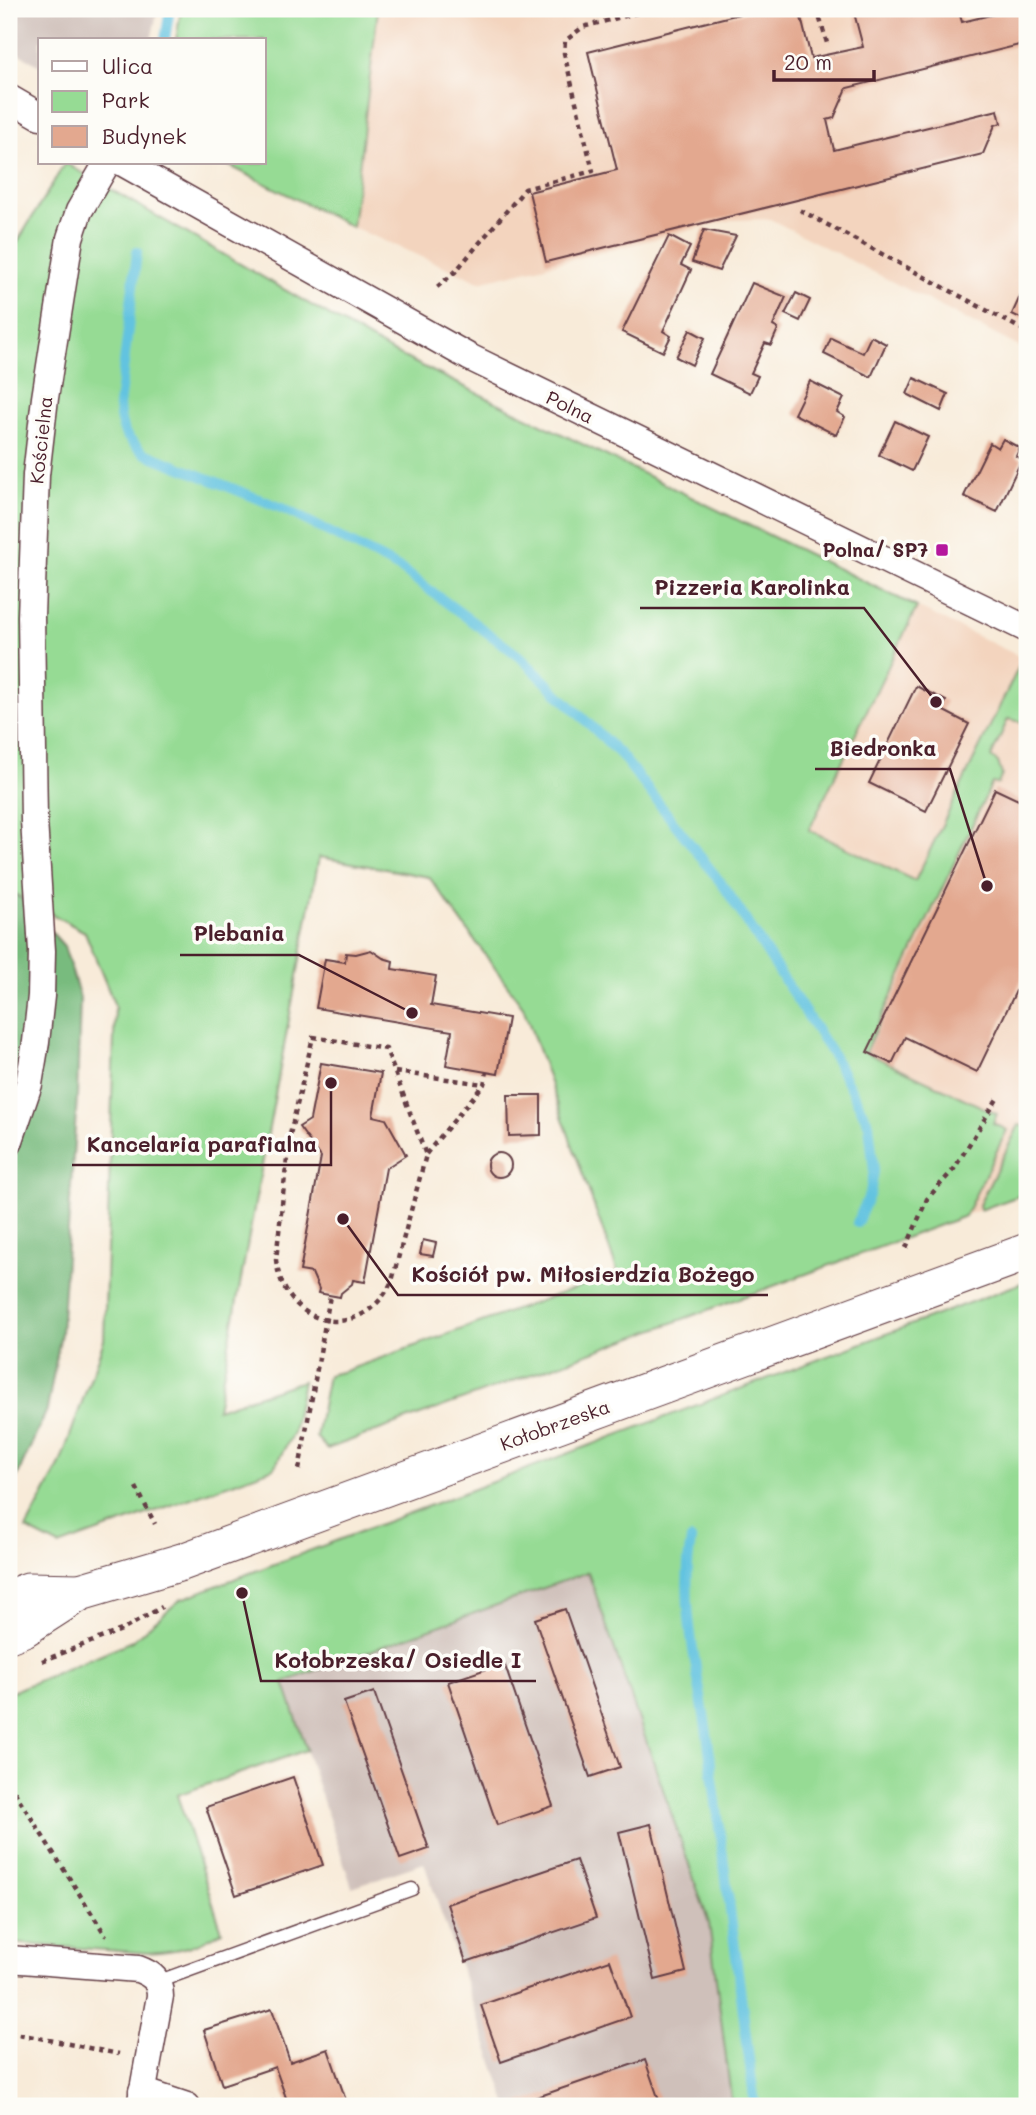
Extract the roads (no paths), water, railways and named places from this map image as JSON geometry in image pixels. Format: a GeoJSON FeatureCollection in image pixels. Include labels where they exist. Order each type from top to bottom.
{"type":"FeatureCollection","features":[{"type":"Feature","properties":{"kind":"main road","name":"Kołobrzeska"},"geometry":{"type":"LineString","coordinates":[[9,1598],[28,1591],[80,1591],[182,1562],[1027,1252]]}},
{"type":"Feature","properties":{"kind":"main road","name":"Kołobrzeska"},"geometry":{"type":"LineString","coordinates":[[9,1634],[24,1628],[80,1591]]}},
{"type":"Feature","properties":{"kind":"street"},"geometry":{"type":"LineString","coordinates":[[9,98],[38,115]]}},
{"type":"Feature","properties":{"kind":"street","name":"Kościelna"},"geometry":{"type":"LineString","coordinates":[[9,1143],[29,1084],[41,996],[42,951],[34,820],[31,616],[36,475],[70,238],[79,211],[106,164]]}},
{"type":"Feature","properties":{"kind":"street","name":"Polna"},"geometry":{"type":"LineString","coordinates":[[125,164],[469,357],[1027,629]]}},
{"type":"Feature","properties":{"kind":"street"},"geometry":{"type":"LineString","coordinates":[[9,1959],[108,1966],[147,1972],[158,1982],[160,1996],[141,2099],[187,2106]]}},
{"type":"Feature","properties":{"kind":"lane"},"geometry":{"type":"LineString","coordinates":[[158,1982],[412,1889]]}},
{"type":"Feature","properties":{"kind":"waterway"},"geometry":{"type":"LineString","coordinates":[[165,38],[170,9]]}},
{"type":"Feature","properties":{"kind":"waterway"},"geometry":{"type":"LineString","coordinates":[[137,252],[119,406],[121,422],[128,438],[144,453],[284,509],[401,569],[519,656],[621,755],[725,888],[834,1057],[869,1124],[874,1171],[870,1193],[857,1223]]}},
{"type":"Feature","properties":{"kind":"waterway"},"geometry":{"type":"LineString","coordinates":[[691,1540],[687,1590],[689,1615],[755,2106]]}},
{"type":"Feature","properties":{"kind":"place","name":"Polna/ SP7"},"geometry":{"type":"Point","coordinates":[942,550]}},
{"type":"Feature","properties":{"kind":"place","name":"Pizzeria Karolinka"},"geometry":{"type":"Point","coordinates":[936,702]}},
{"type":"Feature","properties":{"kind":"place","name":"Biedronka"},"geometry":{"type":"Point","coordinates":[987,886]}},
{"type":"Feature","properties":{"kind":"place","name":"Plebania"},"geometry":{"type":"Point","coordinates":[412,1013]}},
{"type":"Feature","properties":{"kind":"place","name":"Kancelaria parafialna"},"geometry":{"type":"Point","coordinates":[331,1083]}},
{"type":"Feature","properties":{"kind":"place","name":"Kościół pw. Miłosierdzia Bożego"},"geometry":{"type":"Point","coordinates":[343,1219]}},
{"type":"Feature","properties":{"kind":"place","name":"Kołobrzeska/ Osiedle I"},"geometry":{"type":"Point","coordinates":[242,1593]}}]}
